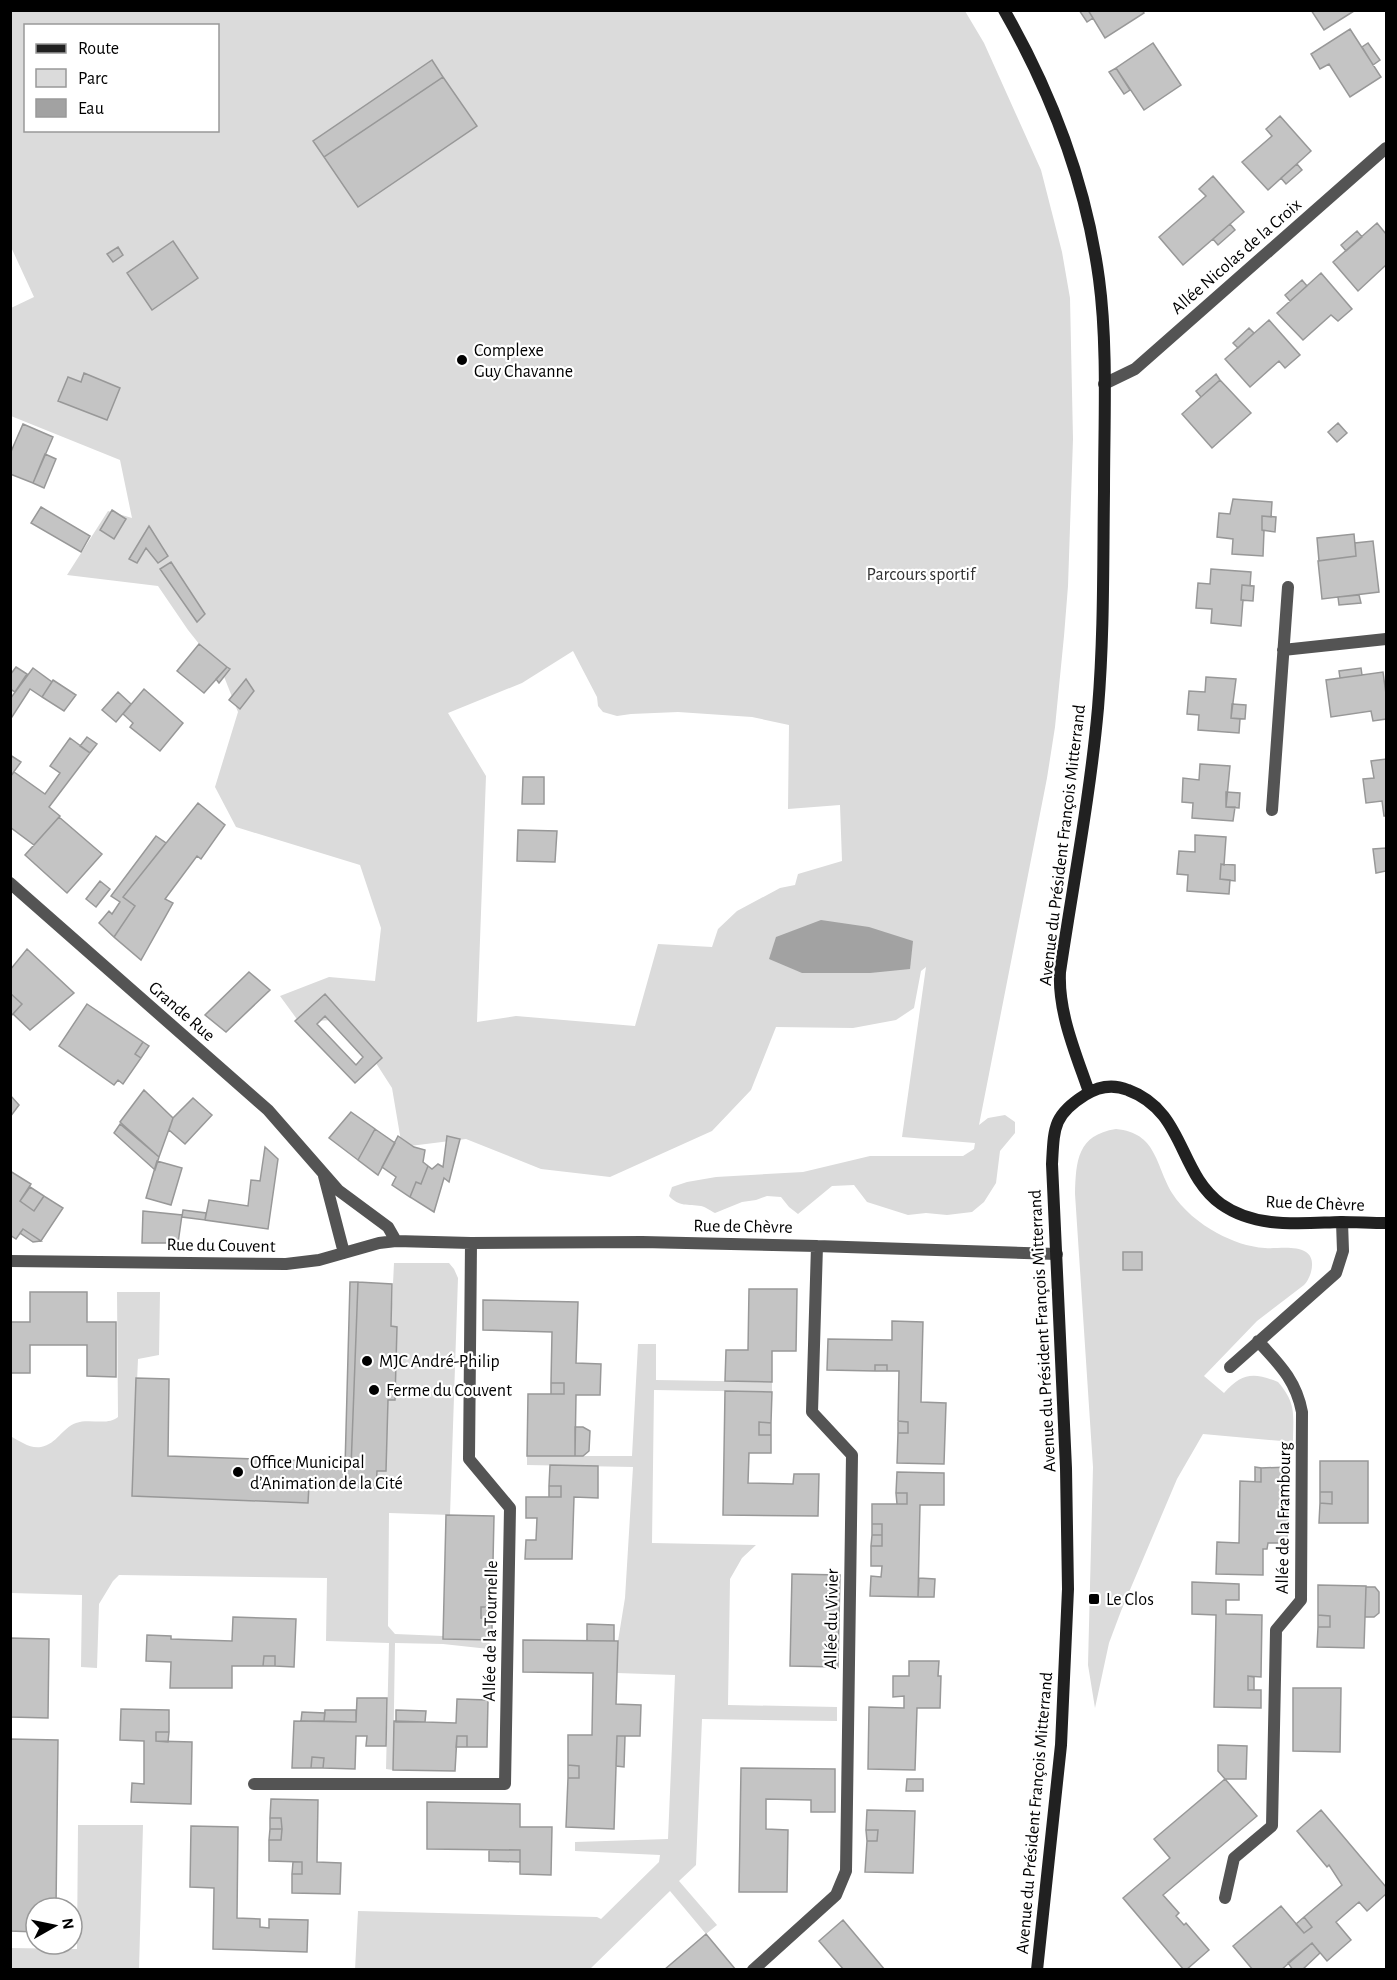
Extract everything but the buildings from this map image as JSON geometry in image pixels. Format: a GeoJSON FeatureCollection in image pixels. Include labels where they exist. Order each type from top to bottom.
{"type":"FeatureCollection","features":[{"type":"Feature","properties":{"kind":"street","name":"Avenue du Président François Mitterrand"},"geometry":{"type":"LineString","coordinates":[[1004,10],[1034,64],[1050,99],[1076,171],[1094,244],[1100,280],[1104,384],[1103,588],[1098,707],[1059,990],[1089,1092],[1068,1105],[1060,1116],[1055,1131],[1052,1164],[1068,1500],[1068,1600],[1062,1745],[1036,1970]]}},
{"type":"Feature","properties":{"kind":"street","name":"Allée Nicolas de la Croix"},"geometry":{"type":"LineString","coordinates":[[1104,384],[1135,369],[1386,148]]}},
{"type":"Feature","properties":{"kind":"street"},"geometry":{"type":"LineString","coordinates":[[1272,810],[1288,587]]}},
{"type":"Feature","properties":{"kind":"street"},"geometry":{"type":"LineString","coordinates":[[1283,650],[1386,639]]}},
{"type":"Feature","properties":{"kind":"street","name":"Grande Rue"},"geometry":{"type":"LineString","coordinates":[[10,883],[268,1110],[338,1190],[387,1227],[396,1241]]}},
{"type":"Feature","properties":{"kind":"street","name":"Rue de Chèvre"},"geometry":{"type":"LineString","coordinates":[[1089,1092],[1114,1085],[1142,1095],[1155,1105],[1168,1119],[1206,1191],[1221,1204],[1236,1212],[1271,1223],[1386,1223]]}},
{"type":"Feature","properties":{"kind":"street","name":"Grande Rue"},"geometry":{"type":"LineString","coordinates":[[323,1172],[344,1253]]}},
{"type":"Feature","properties":{"kind":"street"},"geometry":{"type":"LineString","coordinates":[[1230,1367],[1336,1273],[1343,1251],[1342,1222]]}},
{"type":"Feature","properties":{"kind":"street","name":"Rue de Chèvre"},"geometry":{"type":"LineString","coordinates":[[428,1242],[642,1242],[1057,1254]]}},
{"type":"Feature","properties":{"kind":"street","name":"Rue du Couvent"},"geometry":{"type":"LineString","coordinates":[[10,1261],[276,1264],[319,1260],[379,1243],[428,1242]]}},
{"type":"Feature","properties":{"kind":"street","name":"Allée de la Tournelle"},"geometry":{"type":"LineString","coordinates":[[254,1784],[505,1784],[510,1508],[470,1459],[471,1243]]}},
{"type":"Feature","properties":{"kind":"street","name":"Allée du Vivier"},"geometry":{"type":"LineString","coordinates":[[753,1970],[836,1895],[846,1871],[852,1455],[812,1412],[817,1246]]}},
{"type":"Feature","properties":{"kind":"street","name":"Allée de la Frambourg"},"geometry":{"type":"LineString","coordinates":[[1225,1898],[1234,1858],[1272,1826],[1276,1630],[1301,1600],[1302,1412],[1292,1380],[1258,1341]]}},
{"type":"Feature","properties":{"kind":"green space","name":"Parcours sportif"},"geometry":{"type":"Polygon","coordinates":[[[11,11],[965,11],[984,43],[1041,170],[1062,252],[1070,298],[1073,439],[1068,586],[1055,727],[979,1125],[988,1118],[1005,1115],[1015,1122],[1015,1133],[1000,1151],[996,1183],[984,1202],[972,1212],[947,1215],[926,1213],[908,1215],[867,1202],[854,1185],[832,1186],[798,1214],[781,1197],[767,1196],[742,1202],[715,1213],[703,1207],[680,1203],[669,1196],[672,1187],[716,1177],[803,1172],[870,1156],[963,1156],[974,1149],[975,1143],[902,1137],[926,967],[921,971],[914,1008],[896,1020],[853,1028],[776,1027],[751,1090],[712,1131],[610,1177],[541,1169],[466,1139],[402,1147],[392,1088],[365,1046],[333,1020],[299,1022],[280,996],[329,977],[375,981],[381,928],[360,865],[236,827],[215,787],[238,712],[223,674],[188,630],[158,586],[67,575],[108,511],[132,518],[120,460],[11,416],[11,308],[34,297],[11,247],[11,11]],[[573,651],[522,683],[448,713],[486,776],[477,1022],[516,1016],[635,1026],[658,944],[712,947],[718,929],[737,911],[780,888],[795,885],[798,874],[842,861],[840,805],[788,809],[789,725],[752,717],[678,712],[617,716],[603,712],[598,706],[597,697],[573,651]]]}},
{"type":"Feature","properties":{"kind":"green space"},"geometry":{"type":"Polygon","coordinates":[[[1116,1129],[1129,1132],[1147,1143],[1176,1199],[1204,1225],[1246,1245],[1301,1250],[1309,1255],[1312,1264],[1311,1273],[1304,1285],[1257,1321],[1204,1376],[1224,1393],[1237,1381],[1248,1376],[1278,1382],[1293,1410],[1293,1442],[1203,1434],[1177,1479],[1121,1611],[1109,1643],[1095,1708],[1088,1665],[1093,1467],[1075,1194],[1076,1171],[1081,1151],[1093,1137],[1116,1129]]]}},
{"type":"Feature","properties":{"kind":"green space"},"geometry":{"type":"Polygon","coordinates":[[[394,1263],[449,1263],[458,1278],[450,1515],[389,1513],[388,1626],[395,1634],[490,1640],[489,1649],[443,1644],[395,1643],[393,1770],[386,1769],[389,1643],[326,1641],[327,1578],[119,1575],[99,1604],[97,1668],[81,1667],[82,1595],[11,1593],[10,1436],[29,1446],[41,1447],[51,1443],[76,1423],[104,1422],[118,1417],[117,1292],[160,1292],[159,1355],[138,1359],[132,1496],[308,1503],[309,1485],[376,1488],[377,1471],[386,1471],[388,1400],[395,1399],[397,1327],[391,1326],[394,1263]]]}},
{"type":"Feature","properties":{"kind":"green space"},"geometry":{"type":"Polygon","coordinates":[[[638,1344],[656,1344],[656,1380],[772,1382],[772,1392],[654,1390],[652,1543],[756,1545],[742,1558],[730,1579],[728,1705],[837,1707],[837,1721],[702,1719],[696,1865],[679,1881],[717,1925],[706,1934],[670,1891],[590,1969],[355,1970],[358,1911],[597,1917],[601,1919],[659,1862],[660,1855],[575,1851],[575,1842],[668,1839],[675,1675],[617,1673],[618,1641],[625,1598],[633,1467],[527,1465],[527,1456],[632,1456],[638,1344]]]}},
{"type":"Feature","properties":{"kind":"green space"},"geometry":{"type":"Polygon","coordinates":[[[78,1825],[143,1825],[139,1969],[11,1969],[11,1948],[24,1948],[24,1956],[84,1956],[84,1896],[77,1896],[78,1825]]]}},
{"type":"Feature","properties":{"kind":"water"},"geometry":{"type":"Polygon","coordinates":[[[821,920],[869,927],[913,941],[910,969],[870,973],[802,973],[769,959],[776,937],[821,920]]]}},
{"type":"Feature","properties":{"kind":"place","name":"Complexe Guy Chavanne"},"geometry":{"type":"Point","coordinates":[462,360]}},
{"type":"Feature","properties":{"kind":"place","name":"MJC André-Philip"},"geometry":{"type":"Point","coordinates":[367,1361]}},
{"type":"Feature","properties":{"kind":"place","name":"Ferme du Couvent"},"geometry":{"type":"Point","coordinates":[374,1390]}},
{"type":"Feature","properties":{"kind":"place","name":"Office Municipal d’Animation de la Cité"},"geometry":{"type":"Point","coordinates":[238,1472]}},
{"type":"Feature","properties":{"kind":"place","name":"Le Clos"},"geometry":{"type":"Point","coordinates":[1094,1599]}}]}
